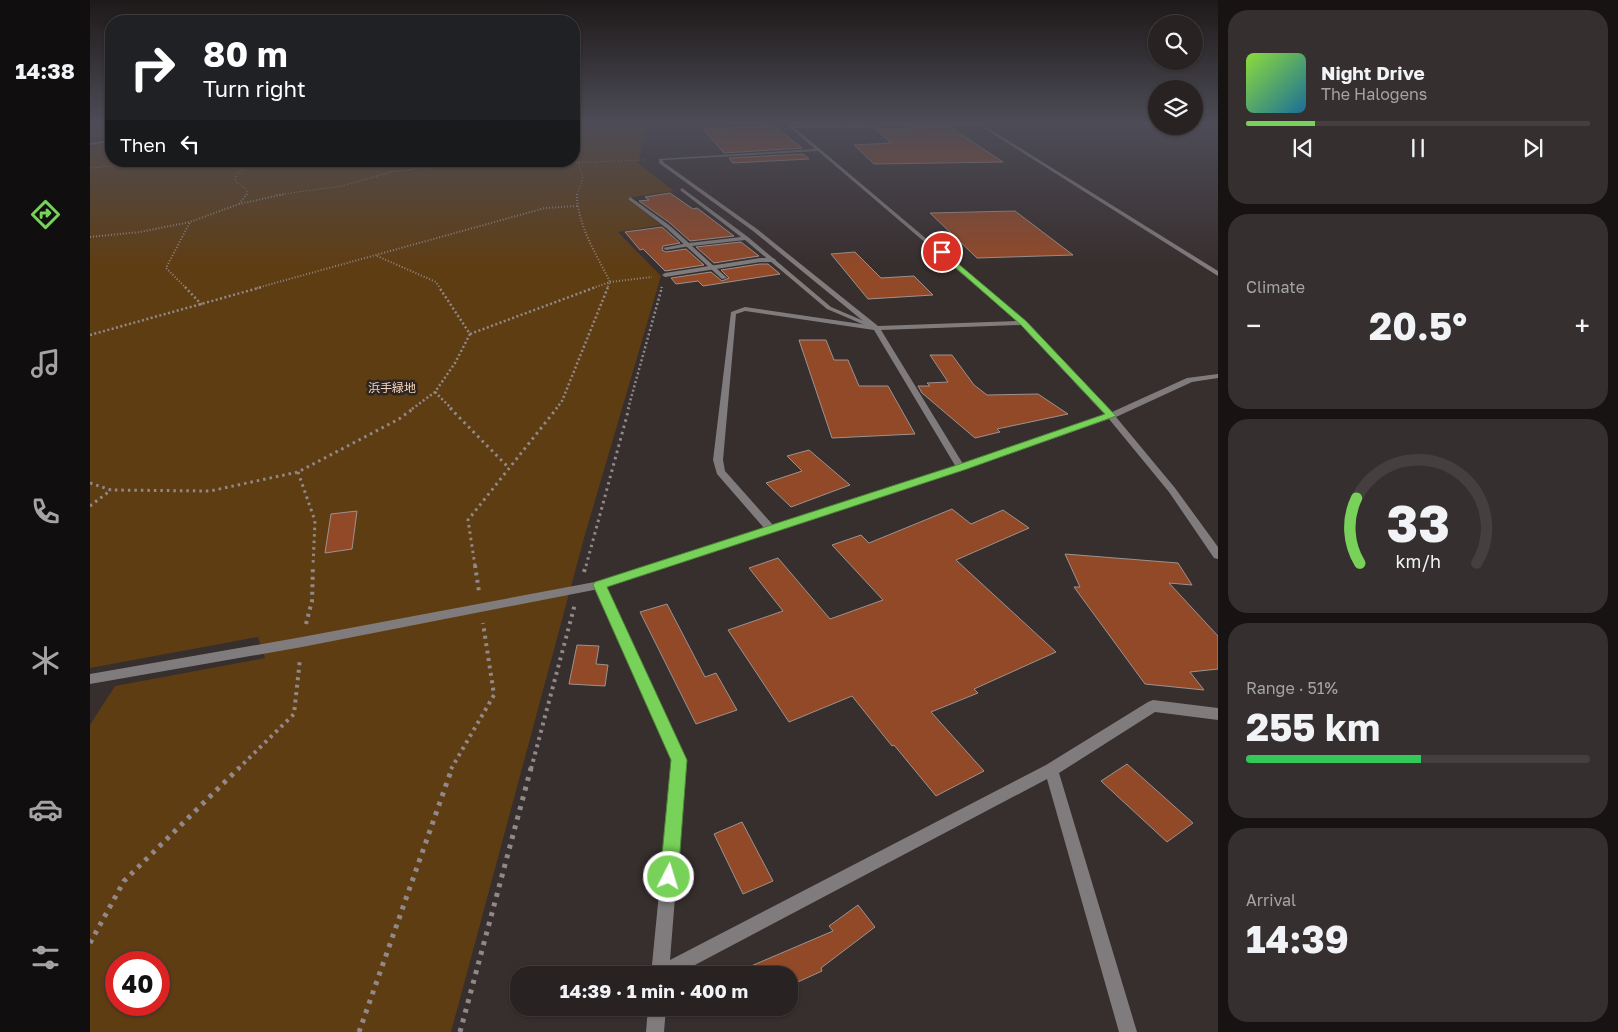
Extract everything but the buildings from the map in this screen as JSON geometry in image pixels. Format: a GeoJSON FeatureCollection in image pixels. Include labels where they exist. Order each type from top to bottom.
{"type":"FeatureCollection","features":[{"type":"Feature","properties":{"kind":"street"},"geometry":{"type":"LineString","coordinates":[[674,171],[755,230],[876,328],[961,468]]}},
{"type":"Feature","properties":{"kind":"street"},"geometry":{"type":"LineString","coordinates":[[845,171],[928,240],[1023,323],[1111,416],[1172,490],[1218,555]]}},
{"type":"Feature","properties":{"kind":"street"},"geometry":{"type":"LineString","coordinates":[[1055,171],[1216,271]]}},
{"type":"Feature","properties":{"kind":"street"},"geometry":{"type":"LineString","coordinates":[[682,189],[746,238],[829,308],[876,328]]}},
{"type":"Feature","properties":{"kind":"street"},"geometry":{"type":"LineString","coordinates":[[630,198],[667,226],[724,278]]}},
{"type":"Feature","properties":{"kind":"street"},"geometry":{"type":"LineString","coordinates":[[666,248],[746,238]]}},
{"type":"Feature","properties":{"kind":"street"},"geometry":{"type":"LineString","coordinates":[[665,275],[760,260],[773,260]]}},
{"type":"Feature","properties":{"kind":"street"},"geometry":{"type":"LineString","coordinates":[[770,529],[720,472],[718,460],[733,313],[745,310],[876,328],[1023,323]]}},
{"type":"Feature","properties":{"kind":"street"},"geometry":{"type":"LineString","coordinates":[[90,679],[302,642],[481,606],[600,585],[961,468],[1111,416],[1190,380],[1218,376]]}},
{"type":"Feature","properties":{"kind":"street"},"geometry":{"type":"LineString","coordinates":[[600,585],[679,760],[661,966]]}},
{"type":"Feature","properties":{"kind":"street"},"geometry":{"type":"LineString","coordinates":[[677,966],[1051,770],[1153,706],[1218,714]]}},
{"type":"Feature","properties":{"kind":"street"},"geometry":{"type":"LineString","coordinates":[[1051,770],[1128,1032]]}},
{"type":"Feature","properties":{"kind":"street"},"geometry":{"type":"LineString","coordinates":[[655,1032],[656,1016]]}},
{"type":"Feature","properties":{"kind":"path"},"geometry":{"type":"LineString","coordinates":[[239,204],[247,195],[246,190],[235,181],[240,171]]}},
{"type":"Feature","properties":{"kind":"path"},"geometry":{"type":"LineString","coordinates":[[90,236],[140,232],[190,222],[239,204],[277,195],[342,186],[397,171]]}},
{"type":"Feature","properties":{"kind":"path"},"geometry":{"type":"LineString","coordinates":[[359,1032],[449,773],[494,695],[468,520],[562,401],[610,282],[585,230],[577,206],[577,193],[583,178],[581,171]]}},
{"type":"Feature","properties":{"kind":"path"},"geometry":{"type":"LineString","coordinates":[[90,335],[545,208],[577,206]]}},
{"type":"Feature","properties":{"kind":"path"},"geometry":{"type":"LineString","coordinates":[[190,222],[166,268],[202,305]]}},
{"type":"Feature","properties":{"kind":"path"},"geometry":{"type":"LineString","coordinates":[[376,256],[436,282],[470,334]]}},
{"type":"Feature","properties":{"kind":"path"},"geometry":{"type":"LineString","coordinates":[[90,483],[112,490],[210,491],[298,472],[399,419],[435,392],[455,363],[470,334],[610,282],[665,275],[460,1032]]}},
{"type":"Feature","properties":{"kind":"path"},"geometry":{"type":"LineString","coordinates":[[435,392],[509,468]]}},
{"type":"Feature","properties":{"kind":"path"},"geometry":{"type":"LineString","coordinates":[[90,943],[124,880],[294,714],[302,642],[312,601],[315,521],[298,472]]}},
{"type":"Feature","properties":{"kind":"path"},"geometry":{"type":"LineString","coordinates":[[90,506],[112,490]]}},
{"type":"Feature","properties":{"kind":"green space","name":"浜手緑地"},"geometry":{"type":"Polygon","coordinates":[[[90,171],[648,171],[674,191],[627,198],[661,225],[618,232],[661,276],[584,538],[451,1032],[90,1032],[90,725],[115,686],[265,658],[258,637],[90,668],[90,171]]]}},
{"type":"Feature","properties":{"kind":"route"},"geometry":{"type":"LineString","coordinates":[[669,877],[679,760],[600,585],[961,468],[1111,416],[1023,323],[942,252]]}}]}
